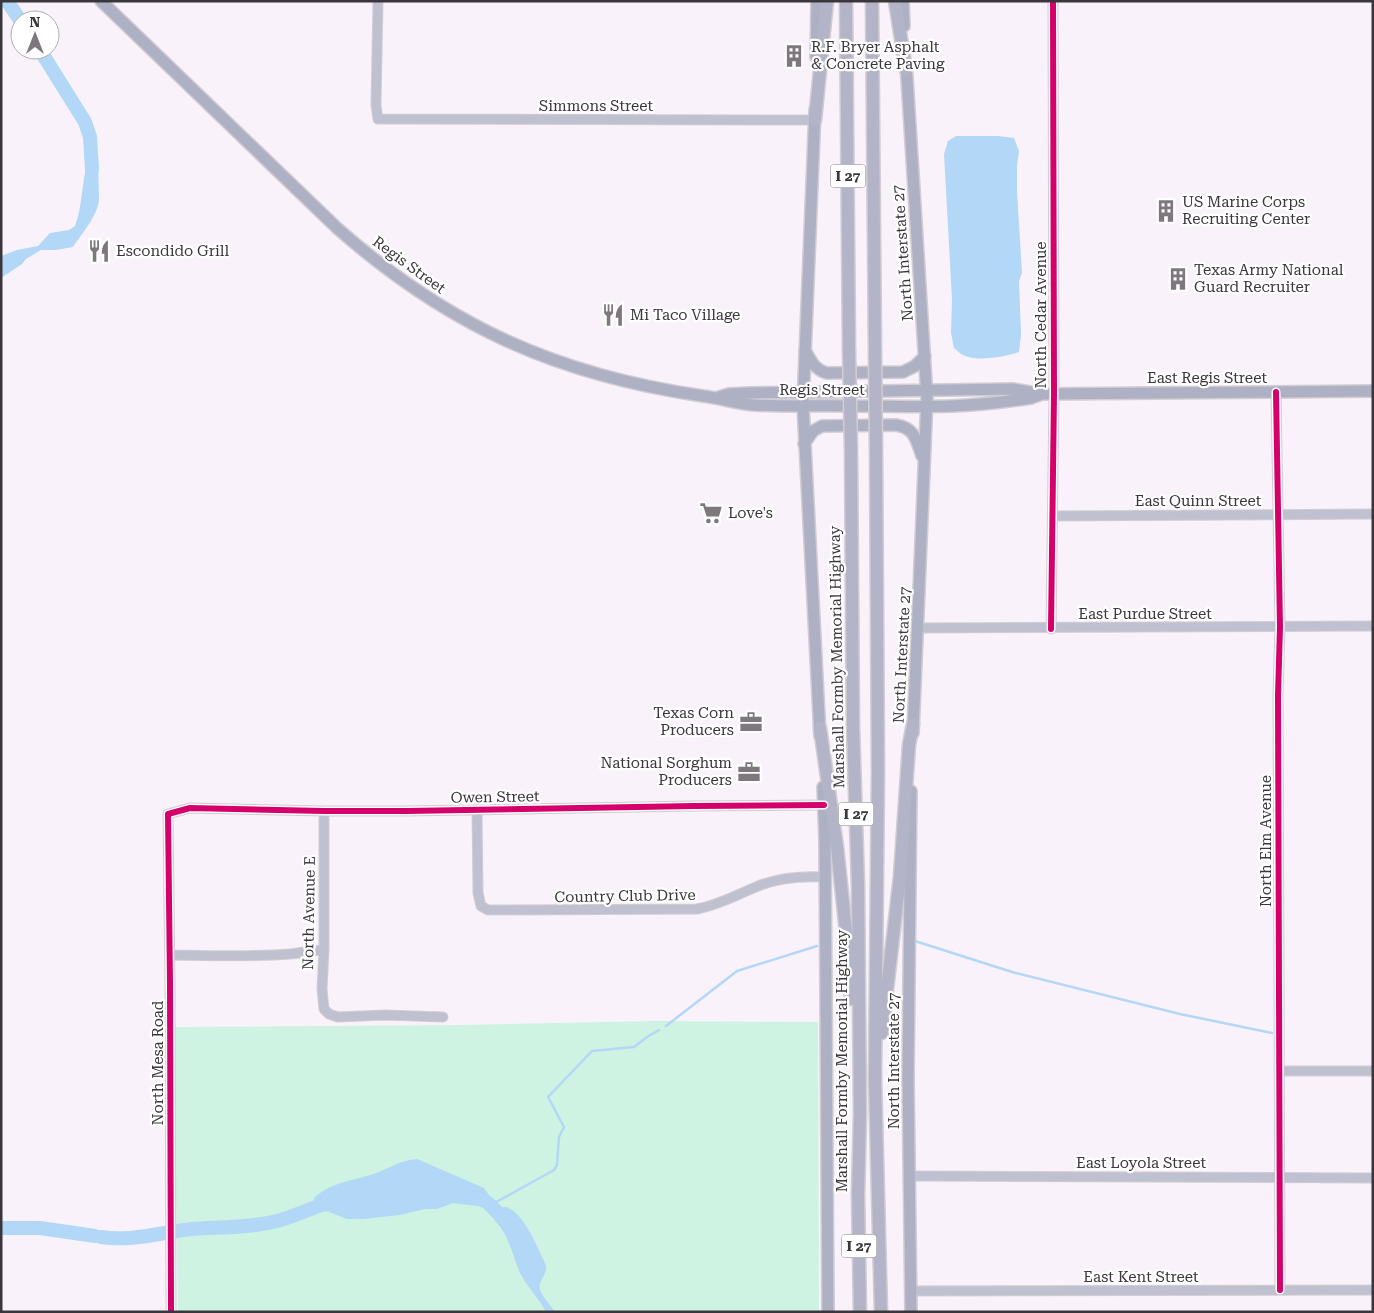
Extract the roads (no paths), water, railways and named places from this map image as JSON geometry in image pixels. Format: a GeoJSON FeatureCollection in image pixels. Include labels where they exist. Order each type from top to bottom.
{"type":"FeatureCollection","features":[{"type":"Feature","properties":{"kind":"highway"},"geometry":{"type":"LineString","coordinates":[[814,120],[827,1]]}},
{"type":"Feature","properties":{"kind":"highway","name":"Marshall Formby Memorial Highway"},"geometry":{"type":"LineString","coordinates":[[846,1],[853,728],[858,884],[860,1046],[858,1180],[860,1312]]}},
{"type":"Feature","properties":{"kind":"highway","name":"I 27"},"geometry":{"type":"LineString","coordinates":[[872,1],[878,791],[875,1078],[881,1312]]}},
{"type":"Feature","properties":{"kind":"highway"},"geometry":{"type":"LineString","coordinates":[[895,1],[906,70]]}},
{"type":"Feature","properties":{"kind":"highway"},"geometry":{"type":"LineString","coordinates":[[875,1078],[881,1046],[900,876],[909,745],[913,724]]}},
{"type":"Feature","properties":{"kind":"highway"},"geometry":{"type":"LineString","coordinates":[[820,728],[837,847],[851,991],[854,1154],[858,1180]]}},
{"type":"Feature","properties":{"kind":"main road","name":"Regis Street"},"geometry":{"type":"LineString","coordinates":[[101,1],[348,237],[396,277],[440,306],[499,338],[566,365],[642,386],[754,405],[926,406]]}},
{"type":"Feature","properties":{"kind":"main road"},"geometry":{"type":"LineString","coordinates":[[817,1],[802,405],[824,805],[828,1312]]}},
{"type":"Feature","properties":{"kind":"main road","name":"North Interstate 27"},"geometry":{"type":"LineString","coordinates":[[902,1],[926,390],[913,724],[910,858],[909,1176],[911,1312]]}},
{"type":"Feature","properties":{"kind":"main road"},"geometry":{"type":"LineString","coordinates":[[804,348],[813,365],[827,373],[903,372],[915,366],[925,356]]}},
{"type":"Feature","properties":{"kind":"main road","name":"East Regis Street"},"geometry":{"type":"LineString","coordinates":[[926,390],[1013,389],[1042,394],[1373,391]]}},
{"type":"Feature","properties":{"kind":"main road","name":"Regis Street"},"geometry":{"type":"LineString","coordinates":[[718,398],[729,394],[749,393],[926,390]]}},
{"type":"Feature","properties":{"kind":"main road","name":"East Regis Street"},"geometry":{"type":"LineString","coordinates":[[926,406],[1001,402],[1031,398],[1042,394]]}},
{"type":"Feature","properties":{"kind":"main road"},"geometry":{"type":"LineString","coordinates":[[804,444],[813,431],[826,426],[904,426],[915,436],[924,462]]}},
{"type":"Feature","properties":{"kind":"street","name":"Simmons Street"},"geometry":{"type":"LineString","coordinates":[[378,1],[376,105],[378,119],[814,120]]}},
{"type":"Feature","properties":{"kind":"street","name":"North Cedar Avenue"},"geometry":{"type":"LineString","coordinates":[[1051,629],[1054,394],[1053,1]]}},
{"type":"Feature","properties":{"kind":"street","name":"North Elm Avenue"},"geometry":{"type":"LineString","coordinates":[[1276,392],[1280,627],[1278,705],[1280,1290]]}},
{"type":"Feature","properties":{"kind":"street","name":"East Quinn Street"},"geometry":{"type":"LineString","coordinates":[[1053,516],[1373,514]]}},
{"type":"Feature","properties":{"kind":"street","name":"East Purdue Street"},"geometry":{"type":"LineString","coordinates":[[918,628],[1051,629],[1373,626]]}},
{"type":"Feature","properties":{"kind":"street","name":"Owen Street"},"geometry":{"type":"LineString","coordinates":[[168,814],[190,808],[324,811],[824,805]]}},
{"type":"Feature","properties":{"kind":"street","name":"Country Club Drive"},"geometry":{"type":"LineString","coordinates":[[478,810],[478,893],[482,906],[488,910],[697,909],[721,903],[757,886],[772,882],[790,878],[825,876]]}},
{"type":"Feature","properties":{"kind":"street","name":"North Avenue E"},"geometry":{"type":"LineString","coordinates":[[324,811],[322,1004],[324,1009],[329,1014],[338,1017],[385,1015],[443,1018]]}},
{"type":"Feature","properties":{"kind":"street","name":"North Mesa Road"},"geometry":{"type":"LineString","coordinates":[[168,814],[171,1312]]}},
{"type":"Feature","properties":{"kind":"street"},"geometry":{"type":"LineString","coordinates":[[170,955],[238,957],[324,950]]}},
{"type":"Feature","properties":{"kind":"street"},"geometry":{"type":"LineString","coordinates":[[1280,1071],[1373,1071]]}},
{"type":"Feature","properties":{"kind":"street","name":"East Loyola Street"},"geometry":{"type":"LineString","coordinates":[[909,1176],[1373,1178]]}},
{"type":"Feature","properties":{"kind":"street","name":"East Kent Street"},"geometry":{"type":"LineString","coordinates":[[910,1292],[1373,1290]]}},
{"type":"Feature","properties":{"kind":"water"},"geometry":{"type":"Polygon","coordinates":[[[956,136],[1014,138],[1019,151],[1017,192],[1022,273],[1019,281],[1021,335],[1019,352],[1007,356],[975,358],[962,354],[954,348],[951,333],[952,299],[944,154],[948,141],[956,136]]]}},
{"type":"Feature","properties":{"kind":"water"},"geometry":{"type":"Polygon","coordinates":[[[96,151],[98,155],[98,206],[92,219],[73,247],[41,250],[1,278],[1,256],[17,250],[38,246],[50,233],[69,230],[75,226],[80,206],[87,153],[96,151]]]}},
{"type":"Feature","properties":{"kind":"water"},"geometry":{"type":"Polygon","coordinates":[[[417,1159],[484,1188],[489,1195],[487,1202],[477,1206],[453,1203],[437,1209],[425,1209],[400,1215],[347,1219],[318,1210],[314,1202],[314,1198],[321,1192],[336,1185],[376,1173],[396,1164],[417,1159]]]}},
{"type":"Feature","properties":{"kind":"water"},"geometry":{"type":"Polygon","coordinates":[[[506,1207],[513,1210],[519,1216],[535,1241],[546,1265],[540,1288],[542,1295],[555,1312],[546,1312],[526,1283],[504,1233],[495,1221],[495,1211],[498,1208],[506,1207]]]}},
{"type":"Feature","properties":{"kind":"waterway"},"geometry":{"type":"LineString","coordinates":[[7,1],[13,10]]}},
{"type":"Feature","properties":{"kind":"waterway"},"geometry":{"type":"LineString","coordinates":[[46,60],[85,122],[90,137],[92,170]]}},
{"type":"Feature","properties":{"kind":"waterway"},"geometry":{"type":"LineString","coordinates":[[915,941],[1012,972],[1180,1014],[1272,1033]]}},
{"type":"Feature","properties":{"kind":"waterway"},"geometry":{"type":"LineString","coordinates":[[666,1026],[737,971],[817,946]]}},
{"type":"Feature","properties":{"kind":"waterway"},"geometry":{"type":"LineString","coordinates":[[491,1205],[554,1170],[557,1165],[559,1137],[564,1127],[548,1097],[592,1051],[634,1047],[659,1030]]}},
{"type":"Feature","properties":{"kind":"waterway"},"geometry":{"type":"LineString","coordinates":[[471,1196],[487,1202],[507,1222]]}},
{"type":"Feature","properties":{"kind":"waterway"},"geometry":{"type":"LineString","coordinates":[[101,1237],[124,1238],[192,1229],[256,1225],[284,1219],[334,1201]]}},
{"type":"Feature","properties":{"kind":"waterway"},"geometry":{"type":"LineString","coordinates":[[1,1228],[40,1228],[95,1236]]}},
{"type":"Feature","properties":{"kind":"place","name":"R.F. Bryer Asphalt & Concrete Paving"},"geometry":{"type":"Point","coordinates":[794,56]}},
{"type":"Feature","properties":{"kind":"place","name":"US Marine Corps Recruiting Center"},"geometry":{"type":"Point","coordinates":[1166,211]}},
{"type":"Feature","properties":{"kind":"place","name":"Escondido Grill"},"geometry":{"type":"Point","coordinates":[99,251]}},
{"type":"Feature","properties":{"kind":"place","name":"Texas Army National Guard Recruiter"},"geometry":{"type":"Point","coordinates":[1178,279]}},
{"type":"Feature","properties":{"kind":"place","name":"Mi Taco Village"},"geometry":{"type":"Point","coordinates":[613,315]}},
{"type":"Feature","properties":{"kind":"place","name":"Love's"},"geometry":{"type":"Point","coordinates":[711,513]}},
{"type":"Feature","properties":{"kind":"place","name":"Texas Corn Producers"},"geometry":{"type":"Point","coordinates":[751,722]}},
{"type":"Feature","properties":{"kind":"place","name":"National Sorghum Producers"},"geometry":{"type":"Point","coordinates":[749,772]}}]}
